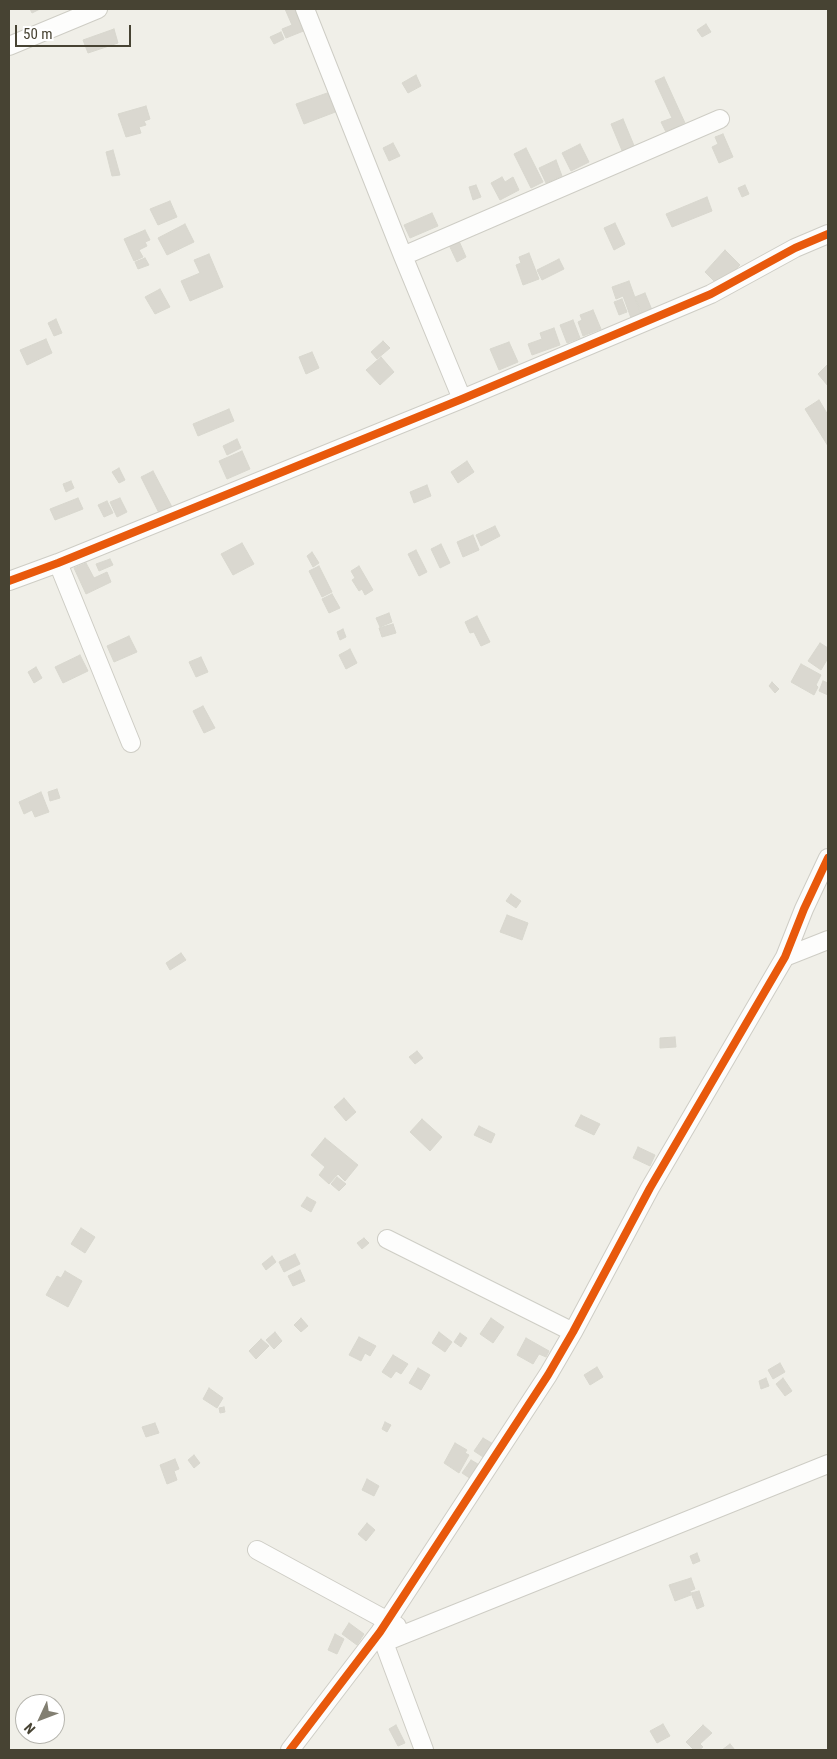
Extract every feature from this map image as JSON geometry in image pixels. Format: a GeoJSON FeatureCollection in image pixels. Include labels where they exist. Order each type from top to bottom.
{"type":"FeatureCollection","features":[{"type":"Feature","properties":{"kind":"street"},"geometry":{"type":"LineString","coordinates":[[9,46],[98,9]]}},
{"type":"Feature","properties":{"kind":"street"},"geometry":{"type":"LineString","coordinates":[[305,9],[462,399]]}},
{"type":"Feature","properties":{"kind":"street"},"geometry":{"type":"LineString","coordinates":[[403,256],[720,119]]}},
{"type":"Feature","properties":{"kind":"street"},"geometry":{"type":"LineString","coordinates":[[9,581],[58,563],[462,399],[712,294],[795,248],[828,234]]}},
{"type":"Feature","properties":{"kind":"street"},"geometry":{"type":"LineString","coordinates":[[58,563],[131,742]]}},
{"type":"Feature","properties":{"kind":"street"},"geometry":{"type":"LineString","coordinates":[[290,1750],[384,1631],[548,1375],[650,1188],[785,957],[804,909],[828,858]]}},
{"type":"Feature","properties":{"kind":"street"},"geometry":{"type":"LineString","coordinates":[[785,957],[828,940]]}},
{"type":"Feature","properties":{"kind":"street"},"geometry":{"type":"LineString","coordinates":[[388,1239],[573,1332]]}},
{"type":"Feature","properties":{"kind":"street"},"geometry":{"type":"LineString","coordinates":[[258,1550],[384,1631],[408,1633],[828,1464]]}},
{"type":"Feature","properties":{"kind":"street"},"geometry":{"type":"LineString","coordinates":[[384,1631],[424,1750]]}},
{"type":"Feature","properties":{"kind":"building"},"geometry":{"type":"Polygon","coordinates":[[[30,9],[40,9],[32,13],[30,9]]]}},
{"type":"Feature","properties":{"kind":"building"},"geometry":{"type":"Polygon","coordinates":[[[285,9],[297,9],[306,30],[286,38],[282,29],[292,25],[285,9]]]}},
{"type":"Feature","properties":{"kind":"building"},"geometry":{"type":"Polygon","coordinates":[[[706,24],[711,32],[702,37],[697,30],[706,24]]]}},
{"type":"Feature","properties":{"kind":"building"},"geometry":{"type":"Polygon","coordinates":[[[114,29],[118,43],[88,53],[83,40],[114,29]]]}},
{"type":"Feature","properties":{"kind":"building"},"geometry":{"type":"Polygon","coordinates":[[[281,32],[284,39],[274,44],[270,37],[281,32]]]}},
{"type":"Feature","properties":{"kind":"building"},"geometry":{"type":"Polygon","coordinates":[[[416,75],[421,86],[408,93],[402,83],[416,75]]]}},
{"type":"Feature","properties":{"kind":"building"},"geometry":{"type":"Polygon","coordinates":[[[664,77],[685,123],[666,132],[661,122],[672,118],[655,81],[664,77]]]}},
{"type":"Feature","properties":{"kind":"building"},"geometry":{"type":"Polygon","coordinates":[[[330,92],[338,111],[304,124],[296,104],[330,92]]]}},
{"type":"Feature","properties":{"kind":"building"},"geometry":{"type":"Polygon","coordinates":[[[146,106],[150,119],[144,121],[146,125],[139,127],[141,133],[126,137],[118,114],[146,106]]]}},
{"type":"Feature","properties":{"kind":"building"},"geometry":{"type":"Polygon","coordinates":[[[623,119],[635,148],[623,153],[611,124],[623,119]]]}},
{"type":"Feature","properties":{"kind":"building"},"geometry":{"type":"Polygon","coordinates":[[[723,134],[733,157],[719,163],[712,147],[718,144],[715,137],[723,134]]]}},
{"type":"Feature","properties":{"kind":"building"},"geometry":{"type":"Polygon","coordinates":[[[393,143],[400,156],[389,161],[383,148],[393,143]]]}},
{"type":"Feature","properties":{"kind":"building"},"geometry":{"type":"Polygon","coordinates":[[[580,144],[589,162],[571,171],[562,153],[580,144]]]}},
{"type":"Feature","properties":{"kind":"building"},"geometry":{"type":"Polygon","coordinates":[[[526,148],[543,182],[531,188],[514,154],[526,148]]]}},
{"type":"Feature","properties":{"kind":"building"},"geometry":{"type":"Polygon","coordinates":[[[113,150],[120,175],[112,176],[106,152],[113,150]]]}},
{"type":"Feature","properties":{"kind":"building"},"geometry":{"type":"Polygon","coordinates":[[[556,160],[562,176],[546,183],[539,168],[556,160]]]}},
{"type":"Feature","properties":{"kind":"building"},"geometry":{"type":"Polygon","coordinates":[[[502,177],[505,182],[513,177],[519,190],[500,200],[491,183],[502,177]]]}},
{"type":"Feature","properties":{"kind":"building"},"geometry":{"type":"Polygon","coordinates":[[[476,185],[481,197],[473,200],[469,187],[476,185]]]}},
{"type":"Feature","properties":{"kind":"building"},"geometry":{"type":"Polygon","coordinates":[[[745,185],[749,194],[742,197],[738,188],[745,185]]]}},
{"type":"Feature","properties":{"kind":"building"},"geometry":{"type":"Polygon","coordinates":[[[707,197],[712,211],[672,227],[666,214],[707,197]]]}},
{"type":"Feature","properties":{"kind":"building"},"geometry":{"type":"Polygon","coordinates":[[[170,201],[177,217],[158,225],[150,209],[170,201]]]}},
{"type":"Feature","properties":{"kind":"building"},"geometry":{"type":"Polygon","coordinates":[[[432,213],[438,226],[410,238],[404,225],[432,213]]]}},
{"type":"Feature","properties":{"kind":"building"},"geometry":{"type":"Polygon","coordinates":[[[615,223],[625,244],[614,250],[604,228],[615,223]]]}},
{"type":"Feature","properties":{"kind":"building"},"geometry":{"type":"Polygon","coordinates":[[[185,224],[194,242],[167,255],[158,238],[185,224]]]}},
{"type":"Feature","properties":{"kind":"building"},"geometry":{"type":"Polygon","coordinates":[[[145,230],[150,240],[145,242],[147,246],[139,250],[143,257],[134,261],[124,239],[145,230]]]}},
{"type":"Feature","properties":{"kind":"building"},"geometry":{"type":"Polygon","coordinates":[[[459,241],[466,257],[457,262],[449,245],[459,241]]]}},
{"type":"Feature","properties":{"kind":"building"},"geometry":{"type":"Polygon","coordinates":[[[725,250],[740,265],[719,286],[705,272],[725,250]]]}},
{"type":"Feature","properties":{"kind":"building"},"geometry":{"type":"Polygon","coordinates":[[[529,253],[539,279],[523,285],[516,265],[521,263],[519,257],[529,253]]]}},
{"type":"Feature","properties":{"kind":"building"},"geometry":{"type":"Polygon","coordinates":[[[209,254],[223,287],[190,301],[181,281],[200,273],[194,260],[209,254]]]}},
{"type":"Feature","properties":{"kind":"building"},"geometry":{"type":"Polygon","coordinates":[[[145,258],[149,265],[138,269],[135,262],[145,258]]]}},
{"type":"Feature","properties":{"kind":"building"},"geometry":{"type":"Polygon","coordinates":[[[559,259],[564,269],[542,280],[537,270],[559,259]]]}},
{"type":"Feature","properties":{"kind":"building"},"geometry":{"type":"Polygon","coordinates":[[[629,281],[641,314],[631,318],[623,296],[616,299],[612,287],[629,281]]]}},
{"type":"Feature","properties":{"kind":"building"},"geometry":{"type":"Polygon","coordinates":[[[160,289],[170,307],[155,314],[145,297],[160,289]]]}},
{"type":"Feature","properties":{"kind":"building"},"geometry":{"type":"Polygon","coordinates":[[[645,293],[652,310],[642,314],[635,297],[645,293]]]}},
{"type":"Feature","properties":{"kind":"building"},"geometry":{"type":"Polygon","coordinates":[[[622,299],[627,312],[619,315],[614,302],[622,299]]]}},
{"type":"Feature","properties":{"kind":"building"},"geometry":{"type":"Polygon","coordinates":[[[593,310],[601,329],[583,336],[578,322],[582,320],[580,315],[593,310]]]}},
{"type":"Feature","properties":{"kind":"building"},"geometry":{"type":"Polygon","coordinates":[[[56,319],[62,333],[54,336],[48,323],[56,319]]]}},
{"type":"Feature","properties":{"kind":"building"},"geometry":{"type":"Polygon","coordinates":[[[573,320],[580,338],[567,343],[560,325],[573,320]]]}},
{"type":"Feature","properties":{"kind":"building"},"geometry":{"type":"Polygon","coordinates":[[[554,328],[560,345],[532,355],[528,344],[542,339],[540,333],[554,328]]]}},
{"type":"Feature","properties":{"kind":"building"},"geometry":{"type":"Polygon","coordinates":[[[46,339],[52,353],[27,365],[20,350],[46,339]]]}},
{"type":"Feature","properties":{"kind":"building"},"geometry":{"type":"Polygon","coordinates":[[[383,341],[390,348],[377,359],[371,352],[383,341]]]}},
{"type":"Feature","properties":{"kind":"building"},"geometry":{"type":"Polygon","coordinates":[[[509,342],[518,362],[499,370],[490,349],[509,342]]]}},
{"type":"Feature","properties":{"kind":"building"},"geometry":{"type":"Polygon","coordinates":[[[312,352],[319,368],[306,374],[299,357],[312,352]]]}},
{"type":"Feature","properties":{"kind":"building"},"geometry":{"type":"Polygon","coordinates":[[[381,357],[394,372],[380,385],[366,370],[381,357]]]}},
{"type":"Feature","properties":{"kind":"building"},"geometry":{"type":"Polygon","coordinates":[[[828,364],[828,386],[818,374],[828,364]]]}},
{"type":"Feature","properties":{"kind":"building"},"geometry":{"type":"Polygon","coordinates":[[[819,400],[828,415],[828,446],[805,409],[819,400]]]}},
{"type":"Feature","properties":{"kind":"building"},"geometry":{"type":"Polygon","coordinates":[[[229,409],[234,421],[198,436],[193,424],[229,409]]]}},
{"type":"Feature","properties":{"kind":"building"},"geometry":{"type":"Polygon","coordinates":[[[237,439],[241,448],[227,455],[223,446],[237,439]]]}},
{"type":"Feature","properties":{"kind":"building"},"geometry":{"type":"Polygon","coordinates":[[[242,451],[250,469],[227,479],[219,461],[242,451]]]}},
{"type":"Feature","properties":{"kind":"building"},"geometry":{"type":"Polygon","coordinates":[[[467,461],[474,472],[458,483],[451,472],[467,461]]]}},
{"type":"Feature","properties":{"kind":"building"},"geometry":{"type":"Polygon","coordinates":[[[119,468],[125,480],[119,483],[112,472],[119,468]]]}},
{"type":"Feature","properties":{"kind":"building"},"geometry":{"type":"Polygon","coordinates":[[[153,471],[172,507],[159,513],[141,477],[153,471]]]}},
{"type":"Feature","properties":{"kind":"building"},"geometry":{"type":"Polygon","coordinates":[[[71,481],[74,488],[66,492],[63,484],[71,481]]]}},
{"type":"Feature","properties":{"kind":"building"},"geometry":{"type":"Polygon","coordinates":[[[427,485],[431,496],[414,503],[410,492],[427,485]]]}},
{"type":"Feature","properties":{"kind":"building"},"geometry":{"type":"Polygon","coordinates":[[[78,498],[83,509],[55,520],[50,509],[78,498]]]}},
{"type":"Feature","properties":{"kind":"building"},"geometry":{"type":"Polygon","coordinates":[[[120,498],[127,512],[117,517],[110,502],[120,498]]]}},
{"type":"Feature","properties":{"kind":"building"},"geometry":{"type":"Polygon","coordinates":[[[107,501],[113,513],[104,517],[98,505],[107,501]]]}},
{"type":"Feature","properties":{"kind":"building"},"geometry":{"type":"Polygon","coordinates":[[[495,526],[500,536],[481,546],[476,535],[495,526]]]}},
{"type":"Feature","properties":{"kind":"building"},"geometry":{"type":"Polygon","coordinates":[[[473,535],[479,550],[463,557],[457,542],[473,535]]]}},
{"type":"Feature","properties":{"kind":"building"},"geometry":{"type":"Polygon","coordinates":[[[242,543],[254,564],[233,575],[221,554],[242,543]]]}},
{"type":"Feature","properties":{"kind":"building"},"geometry":{"type":"Polygon","coordinates":[[[441,544],[450,563],[440,568],[431,549],[441,544]]]}},
{"type":"Feature","properties":{"kind":"building"},"geometry":{"type":"Polygon","coordinates":[[[416,550],[427,572],[419,576],[408,554],[416,550]]]}},
{"type":"Feature","properties":{"kind":"building"},"geometry":{"type":"Polygon","coordinates":[[[312,552],[319,563],[313,567],[307,556],[312,552]]]}},
{"type":"Feature","properties":{"kind":"building"},"geometry":{"type":"Polygon","coordinates":[[[110,559],[113,565],[99,571],[96,564],[110,559]]]}},
{"type":"Feature","properties":{"kind":"building"},"geometry":{"type":"Polygon","coordinates":[[[86,563],[94,578],[107,572],[111,582],[86,594],[74,568],[86,563]]]}},
{"type":"Feature","properties":{"kind":"building"},"geometry":{"type":"Polygon","coordinates":[[[319,566],[332,592],[322,597],[309,571],[319,566]]]}},
{"type":"Feature","properties":{"kind":"building"},"geometry":{"type":"Polygon","coordinates":[[[359,566],[373,590],[365,595],[362,589],[359,591],[352,580],[355,578],[351,571],[359,566]]]}},
{"type":"Feature","properties":{"kind":"building"},"geometry":{"type":"Polygon","coordinates":[[[332,594],[340,608],[329,613],[322,599],[332,594]]]}},
{"type":"Feature","properties":{"kind":"building"},"geometry":{"type":"Polygon","coordinates":[[[389,613],[392,622],[380,627],[376,618],[389,613]]]}},
{"type":"Feature","properties":{"kind":"building"},"geometry":{"type":"Polygon","coordinates":[[[477,616],[490,642],[481,646],[474,632],[470,633],[465,622],[477,616]]]}},
{"type":"Feature","properties":{"kind":"building"},"geometry":{"type":"Polygon","coordinates":[[[393,624],[396,633],[382,637],[379,628],[393,624]]]}},
{"type":"Feature","properties":{"kind":"building"},"geometry":{"type":"Polygon","coordinates":[[[343,629],[346,637],[340,640],[337,632],[343,629]]]}},
{"type":"Feature","properties":{"kind":"building"},"geometry":{"type":"Polygon","coordinates":[[[129,636],[137,652],[114,662],[107,646],[129,636]]]}},
{"type":"Feature","properties":{"kind":"building"},"geometry":{"type":"Polygon","coordinates":[[[820,643],[828,648],[828,658],[821,670],[808,661],[820,643]]]}},
{"type":"Feature","properties":{"kind":"building"},"geometry":{"type":"Polygon","coordinates":[[[350,649],[357,663],[346,669],[339,655],[350,649]]]}},
{"type":"Feature","properties":{"kind":"building"},"geometry":{"type":"Polygon","coordinates":[[[80,655],[88,671],[63,683],[55,667],[80,655]]]}},
{"type":"Feature","properties":{"kind":"building"},"geometry":{"type":"Polygon","coordinates":[[[201,657],[208,672],[196,677],[189,662],[201,657]]]}},
{"type":"Feature","properties":{"kind":"building"},"geometry":{"type":"Polygon","coordinates":[[[801,664],[821,675],[814,695],[791,682],[801,664]]]}},
{"type":"Feature","properties":{"kind":"building"},"geometry":{"type":"Polygon","coordinates":[[[36,667],[42,678],[34,683],[28,672],[36,667]]]}},
{"type":"Feature","properties":{"kind":"building"},"geometry":{"type":"Polygon","coordinates":[[[823,681],[828,683],[828,695],[819,691],[823,681]]]}},
{"type":"Feature","properties":{"kind":"building"},"geometry":{"type":"Polygon","coordinates":[[[772,682],[779,689],[775,693],[769,686],[772,682]]]}},
{"type":"Feature","properties":{"kind":"building"},"geometry":{"type":"Polygon","coordinates":[[[203,706],[215,728],[204,733],[193,711],[203,706]]]}},
{"type":"Feature","properties":{"kind":"building"},"geometry":{"type":"Polygon","coordinates":[[[57,789],[60,798],[50,801],[48,792],[57,789]]]}},
{"type":"Feature","properties":{"kind":"building"},"geometry":{"type":"Polygon","coordinates":[[[41,792],[49,812],[35,817],[32,810],[24,814],[19,802],[41,792]]]}},
{"type":"Feature","properties":{"kind":"building"},"geometry":{"type":"Polygon","coordinates":[[[511,894],[521,901],[516,908],[506,901],[511,894]]]}},
{"type":"Feature","properties":{"kind":"building"},"geometry":{"type":"Polygon","coordinates":[[[507,915],[528,923],[522,940],[500,932],[507,915]]]}},
{"type":"Feature","properties":{"kind":"building"},"geometry":{"type":"Polygon","coordinates":[[[181,953],[186,960],[170,970],[166,963],[181,953]]]}},
{"type":"Feature","properties":{"kind":"building"},"geometry":{"type":"Polygon","coordinates":[[[675,1037],[676,1047],[660,1048],[660,1038],[675,1037]]]}},
{"type":"Feature","properties":{"kind":"building"},"geometry":{"type":"Polygon","coordinates":[[[417,1051],[423,1058],[415,1064],[409,1057],[417,1051]]]}},
{"type":"Feature","properties":{"kind":"building"},"geometry":{"type":"Polygon","coordinates":[[[344,1098],[356,1112],[346,1121],[334,1107],[344,1098]]]}},
{"type":"Feature","properties":{"kind":"building"},"geometry":{"type":"Polygon","coordinates":[[[581,1115],[600,1124],[594,1135],[575,1126],[581,1115]]]}},
{"type":"Feature","properties":{"kind":"building"},"geometry":{"type":"Polygon","coordinates":[[[422,1119],[442,1137],[430,1151],[410,1132],[422,1119]]]}},
{"type":"Feature","properties":{"kind":"building"},"geometry":{"type":"Polygon","coordinates":[[[479,1126],[495,1134],[491,1143],[474,1135],[479,1126]]]}},
{"type":"Feature","properties":{"kind":"building"},"geometry":{"type":"Polygon","coordinates":[[[325,1138],[358,1165],[345,1181],[338,1174],[329,1184],[319,1175],[325,1167],[311,1155],[325,1138]]]}},
{"type":"Feature","properties":{"kind":"building"},"geometry":{"type":"Polygon","coordinates":[[[638,1147],[655,1155],[650,1166],[633,1158],[638,1147]]]}},
{"type":"Feature","properties":{"kind":"building"},"geometry":{"type":"Polygon","coordinates":[[[337,1177],[346,1184],[339,1191],[331,1184],[337,1177]]]}},
{"type":"Feature","properties":{"kind":"building"},"geometry":{"type":"Polygon","coordinates":[[[307,1197],[316,1202],[311,1212],[301,1206],[307,1197]]]}},
{"type":"Feature","properties":{"kind":"building"},"geometry":{"type":"Polygon","coordinates":[[[81,1228],[95,1237],[85,1253],[71,1244],[81,1228]]]}},
{"type":"Feature","properties":{"kind":"building"},"geometry":{"type":"Polygon","coordinates":[[[364,1238],[369,1243],[362,1249],[357,1243],[364,1238]]]}},
{"type":"Feature","properties":{"kind":"building"},"geometry":{"type":"Polygon","coordinates":[[[295,1254],[300,1264],[284,1272],[279,1262],[295,1254]]]}},
{"type":"Feature","properties":{"kind":"building"},"geometry":{"type":"Polygon","coordinates":[[[272,1256],[276,1262],[266,1270],[262,1264],[272,1256]]]}},
{"type":"Feature","properties":{"kind":"building"},"geometry":{"type":"Polygon","coordinates":[[[300,1270],[305,1281],[293,1286],[288,1276],[300,1270]]]}},
{"type":"Feature","properties":{"kind":"building"},"geometry":{"type":"Polygon","coordinates":[[[65,1271],[82,1281],[68,1307],[46,1295],[57,1276],[61,1278],[65,1271]]]}},
{"type":"Feature","properties":{"kind":"building"},"geometry":{"type":"Polygon","coordinates":[[[301,1318],[308,1326],[301,1332],[294,1325],[301,1318]]]}},
{"type":"Feature","properties":{"kind":"building"},"geometry":{"type":"Polygon","coordinates":[[[491,1318],[504,1327],[493,1343],[480,1334],[491,1318]]]}},
{"type":"Feature","properties":{"kind":"building"},"geometry":{"type":"Polygon","coordinates":[[[275,1332],[282,1341],[274,1349],[266,1340],[275,1332]]]}},
{"type":"Feature","properties":{"kind":"building"},"geometry":{"type":"Polygon","coordinates":[[[439,1332],[452,1342],[445,1352],[432,1343],[439,1332]]]}},
{"type":"Feature","properties":{"kind":"building"},"geometry":{"type":"Polygon","coordinates":[[[460,1333],[467,1338],[461,1347],[454,1342],[460,1333]]]}},
{"type":"Feature","properties":{"kind":"building"},"geometry":{"type":"Polygon","coordinates":[[[359,1337],[376,1346],[370,1356],[365,1353],[361,1361],[349,1355],[359,1337]]]}},
{"type":"Feature","properties":{"kind":"building"},"geometry":{"type":"Polygon","coordinates":[[[526,1338],[549,1351],[546,1357],[539,1354],[533,1364],[517,1355],[526,1338]]]}},
{"type":"Feature","properties":{"kind":"building"},"geometry":{"type":"Polygon","coordinates":[[[261,1339],[269,1346],[256,1359],[249,1351],[261,1339]]]}},
{"type":"Feature","properties":{"kind":"building"},"geometry":{"type":"Polygon","coordinates":[[[393,1355],[408,1364],[401,1374],[396,1371],[391,1378],[382,1372],[393,1355]]]}},
{"type":"Feature","properties":{"kind":"building"},"geometry":{"type":"Polygon","coordinates":[[[780,1363],[785,1372],[773,1379],[768,1370],[780,1363]]]}},
{"type":"Feature","properties":{"kind":"building"},"geometry":{"type":"Polygon","coordinates":[[[597,1367],[603,1377],[590,1385],[584,1375],[597,1367]]]}},
{"type":"Feature","properties":{"kind":"building"},"geometry":{"type":"Polygon","coordinates":[[[418,1368],[430,1375],[421,1390],[409,1383],[418,1368]]]}},
{"type":"Feature","properties":{"kind":"building"},"geometry":{"type":"Polygon","coordinates":[[[766,1378],[769,1386],[761,1389],[759,1381],[766,1378]]]}},
{"type":"Feature","properties":{"kind":"building"},"geometry":{"type":"Polygon","coordinates":[[[783,1378],[792,1391],[785,1396],[776,1384],[783,1378]]]}},
{"type":"Feature","properties":{"kind":"building"},"geometry":{"type":"Polygon","coordinates":[[[209,1388],[223,1398],[217,1408],[203,1399],[209,1388]]]}},
{"type":"Feature","properties":{"kind":"building"},"geometry":{"type":"Polygon","coordinates":[[[224,1407],[225,1412],[220,1413],[219,1408],[224,1407]]]}},
{"type":"Feature","properties":{"kind":"building"},"geometry":{"type":"Polygon","coordinates":[[[385,1422],[391,1425],[387,1432],[382,1429],[385,1422]]]}},
{"type":"Feature","properties":{"kind":"building"},"geometry":{"type":"Polygon","coordinates":[[[155,1423],[159,1433],[146,1437],[142,1427],[155,1423]]]}},
{"type":"Feature","properties":{"kind":"building"},"geometry":{"type":"Polygon","coordinates":[[[483,1438],[495,1445],[486,1459],[474,1451],[483,1438]]]}},
{"type":"Feature","properties":{"kind":"building"},"geometry":{"type":"Polygon","coordinates":[[[455,1443],[467,1450],[465,1453],[469,1455],[459,1473],[444,1463],[455,1443]]]}},
{"type":"Feature","properties":{"kind":"building"},"geometry":{"type":"Polygon","coordinates":[[[194,1455],[200,1463],[194,1468],[188,1460],[194,1455]]]}},
{"type":"Feature","properties":{"kind":"building"},"geometry":{"type":"Polygon","coordinates":[[[175,1459],[179,1469],[174,1471],[177,1480],[167,1484],[160,1465],[175,1459]]]}},
{"type":"Feature","properties":{"kind":"building"},"geometry":{"type":"Polygon","coordinates":[[[471,1460],[483,1467],[474,1481],[462,1473],[471,1460]]]}},
{"type":"Feature","properties":{"kind":"building"},"geometry":{"type":"Polygon","coordinates":[[[367,1479],[379,1486],[374,1496],[362,1490],[367,1479]]]}},
{"type":"Feature","properties":{"kind":"building"},"geometry":{"type":"Polygon","coordinates":[[[367,1523],[375,1530],[366,1541],[358,1534],[367,1523]]]}},
{"type":"Feature","properties":{"kind":"building"},"geometry":{"type":"Polygon","coordinates":[[[697,1553],[700,1561],[693,1564],[690,1556],[697,1553]]]}},
{"type":"Feature","properties":{"kind":"building"},"geometry":{"type":"Polygon","coordinates":[[[691,1578],[695,1589],[690,1591],[691,1595],[675,1601],[669,1585],[691,1578]]]}},
{"type":"Feature","properties":{"kind":"building"},"geometry":{"type":"Polygon","coordinates":[[[699,1591],[704,1606],[697,1609],[691,1593],[699,1591]]]}},
{"type":"Feature","properties":{"kind":"building"},"geometry":{"type":"Polygon","coordinates":[[[349,1623],[364,1634],[357,1645],[342,1634],[349,1623]]]}},
{"type":"Feature","properties":{"kind":"building"},"geometry":{"type":"Polygon","coordinates":[[[335,1634],[344,1639],[337,1654],[328,1650],[335,1634]]]}},
{"type":"Feature","properties":{"kind":"building"},"geometry":{"type":"Polygon","coordinates":[[[663,1724],[670,1736],[657,1743],[650,1731],[663,1724]]]}},
{"type":"Feature","properties":{"kind":"building"},"geometry":{"type":"Polygon","coordinates":[[[396,1725],[405,1743],[398,1746],[389,1729],[396,1725]]]}},
{"type":"Feature","properties":{"kind":"building"},"geometry":{"type":"Polygon","coordinates":[[[703,1725],[712,1733],[700,1744],[703,1747],[699,1750],[694,1750],[686,1742],[703,1725]]]}},
{"type":"Feature","properties":{"kind":"building"},"geometry":{"type":"Polygon","coordinates":[[[730,1744],[735,1750],[722,1750],[730,1744]]]}},
{"type":"Feature","properties":{"kind":"cycle path"},"geometry":{"type":"LineString","coordinates":[[9,581],[58,563],[462,399],[711,294],[795,248],[828,234]]}},
{"type":"Feature","properties":{"kind":"cycle path"},"geometry":{"type":"LineString","coordinates":[[290,1750],[380,1632],[548,1375],[650,1188],[785,957],[804,909],[828,858]]}}]}
